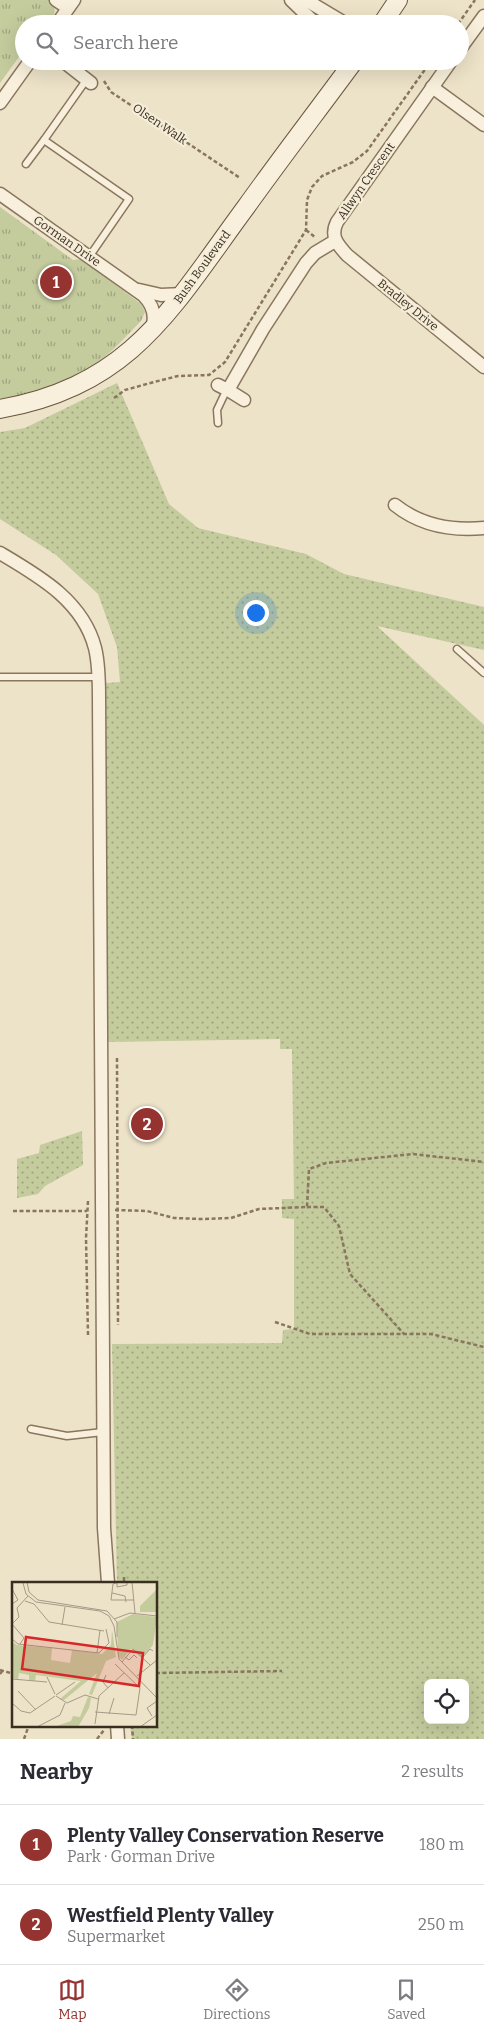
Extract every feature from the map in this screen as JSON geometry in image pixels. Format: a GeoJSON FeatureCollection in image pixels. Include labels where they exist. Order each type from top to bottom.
{"type":"FeatureCollection","features":[{"type":"Feature","properties":{"kind":"main road"},"geometry":{"type":"LineString","coordinates":[[388,15],[398,0]]}},
{"type":"Feature","properties":{"kind":"main road","name":"Bush Boulevard"},"geometry":{"type":"LineString","coordinates":[[0,409],[42,399],[74,388],[116,363],[150,334],[183,294],[347,70]]}},
{"type":"Feature","properties":{"kind":"street"},"geometry":{"type":"LineString","coordinates":[[56,0],[71,4],[63,15]]}},
{"type":"Feature","properties":{"kind":"street"},"geometry":{"type":"LineString","coordinates":[[291,0],[307,15]]}},
{"type":"Feature","properties":{"kind":"street"},"geometry":{"type":"LineString","coordinates":[[306,0],[331,15]]}},
{"type":"Feature","properties":{"kind":"street"},"geometry":{"type":"LineString","coordinates":[[469,37],[484,16]]}},
{"type":"Feature","properties":{"kind":"street"},"geometry":{"type":"LineString","coordinates":[[0,103],[24,70]]}},
{"type":"Feature","properties":{"kind":"street"},"geometry":{"type":"LineString","coordinates":[[74,70],[89,81]]}},
{"type":"Feature","properties":{"kind":"street","name":"Allwyn Crescent"},"geometry":{"type":"LineString","coordinates":[[335,241],[334,228],[337,222],[444,70]]}},
{"type":"Feature","properties":{"kind":"street"},"geometry":{"type":"LineString","coordinates":[[432,87],[484,125]]}},
{"type":"Feature","properties":{"kind":"street","name":"Gorman Drive"},"geometry":{"type":"LineString","coordinates":[[0,194],[135,288]]}},
{"type":"Feature","properties":{"kind":"street"},"geometry":{"type":"LineString","coordinates":[[244,400],[224,388],[306,263],[315,253],[335,241]]}},
{"type":"Feature","properties":{"kind":"street","name":"Bradley Drive"},"geometry":{"type":"LineString","coordinates":[[335,241],[347,255],[484,367]]}},
{"type":"Feature","properties":{"kind":"street"},"geometry":{"type":"LineString","coordinates":[[135,288],[157,295],[183,294]]}},
{"type":"Feature","properties":{"kind":"street"},"geometry":{"type":"LineString","coordinates":[[135,288],[143,294],[152,306],[154,324],[150,334]]}},
{"type":"Feature","properties":{"kind":"street"},"geometry":{"type":"LineString","coordinates":[[396,505],[410,516],[420,520],[458,528],[484,528]]}},
{"type":"Feature","properties":{"kind":"street"},"geometry":{"type":"LineString","coordinates":[[0,553],[53,587],[69,601],[91,636],[95,648],[99,677],[103,1432],[104,1528],[108,1582]]}},
{"type":"Feature","properties":{"kind":"street"},"geometry":{"type":"LineString","coordinates":[[117,1726],[118,1739]]}},
{"type":"Feature","properties":{"kind":"lane"},"geometry":{"type":"LineString","coordinates":[[26,164],[89,81]]}},
{"type":"Feature","properties":{"kind":"lane"},"geometry":{"type":"LineString","coordinates":[[44,140],[130,199],[89,257]]}},
{"type":"Feature","properties":{"kind":"lane"},"geometry":{"type":"LineString","coordinates":[[218,423],[217,410],[224,388]]}},
{"type":"Feature","properties":{"kind":"lane"},"geometry":{"type":"LineString","coordinates":[[456,649],[484,673]]}},
{"type":"Feature","properties":{"kind":"lane"},"geometry":{"type":"LineString","coordinates":[[0,677],[99,677]]}},
{"type":"Feature","properties":{"kind":"lane"},"geometry":{"type":"LineString","coordinates":[[31,1429],[67,1436],[103,1432]]}},
{"type":"Feature","properties":{"kind":"path"},"geometry":{"type":"LineString","coordinates":[[464,15],[475,0]]}},
{"type":"Feature","properties":{"kind":"path"},"geometry":{"type":"LineString","coordinates":[[114,398],[125,390],[154,382],[178,376],[209,374],[225,362],[306,230],[307,200],[312,187],[322,176],[353,162],[367,150],[425,70]]}},
{"type":"Feature","properties":{"kind":"path","name":"Olsen Walk"},"geometry":{"type":"LineString","coordinates":[[89,81],[92,71],[103,79],[111,92],[240,178]]}},
{"type":"Feature","properties":{"kind":"path"},"geometry":{"type":"LineString","coordinates":[[117,1058],[119,1168],[117,1210],[118,1325]]}},
{"type":"Feature","properties":{"kind":"path"},"geometry":{"type":"LineString","coordinates":[[307,1207],[309,1169],[326,1163],[413,1154],[484,1162]]}},
{"type":"Feature","properties":{"kind":"path"},"geometry":{"type":"LineString","coordinates":[[13,1211],[147,1211],[174,1218],[202,1219],[231,1218],[260,1209],[324,1207],[338,1226],[350,1274],[404,1334]]}},
{"type":"Feature","properties":{"kind":"path"},"geometry":{"type":"LineString","coordinates":[[275,1322],[310,1334],[431,1334],[484,1347]]}},
{"type":"Feature","properties":{"kind":"path"},"geometry":{"type":"LineString","coordinates":[[124,1576],[124,1582]]}},
{"type":"Feature","properties":{"kind":"path"},"geometry":{"type":"LineString","coordinates":[[0,1674],[1,1670]]}},
{"type":"Feature","properties":{"kind":"path"},"geometry":{"type":"LineString","coordinates":[[158,1673],[282,1671]]}},
{"type":"Feature","properties":{"kind":"path"},"geometry":{"type":"LineString","coordinates":[[24,1739],[29,1726]]}},
{"type":"Feature","properties":{"kind":"path"},"geometry":{"type":"LineString","coordinates":[[97,1739],[102,1734],[105,1726]]}},
{"type":"Feature","properties":{"kind":"path"},"geometry":{"type":"LineString","coordinates":[[132,1726],[133,1739]]}},
{"type":"Feature","properties":{"kind":"green space"},"geometry":{"type":"Polygon","coordinates":[[[0,0],[49,0],[55,8],[54,15],[15,15],[15,62],[0,83],[0,0]]]}},
{"type":"Feature","properties":{"kind":"green space"},"geometry":{"type":"Polygon","coordinates":[[[0,207],[73,260],[81,259],[141,304],[145,312],[141,321],[113,350],[84,371],[49,387],[0,399],[0,207]]]}},
{"type":"Feature","properties":{"kind":"green space"},"geometry":{"type":"Polygon","coordinates":[[[117,383],[169,504],[198,528],[306,554],[344,574],[484,607],[484,650],[377,626],[484,725],[484,1739],[132,1739],[130,1726],[158,1726],[158,1582],[117,1582],[112,1344],[282,1343],[283,1330],[294,1329],[294,1219],[282,1218],[282,1199],[294,1199],[292,1049],[280,1049],[280,1039],[108,1042],[105,822],[106,683],[120,682],[117,647],[98,594],[56,555],[0,519],[0,432],[25,428],[117,383]]]}},
{"type":"Feature","properties":{"kind":"green space"},"geometry":{"type":"Polygon","coordinates":[[[82,1131],[83,1165],[45,1186],[38,1194],[17,1198],[17,1159],[39,1153],[40,1145],[82,1131]]]}},
{"type":"Feature","properties":{"kind":"place","name":"Plenty Valley Conservation Reserve"},"geometry":{"type":"Point","coordinates":[56,282]}},
{"type":"Feature","properties":{"kind":"place","name":"Westfield Plenty Valley"},"geometry":{"type":"Point","coordinates":[147,1124]}}]}
